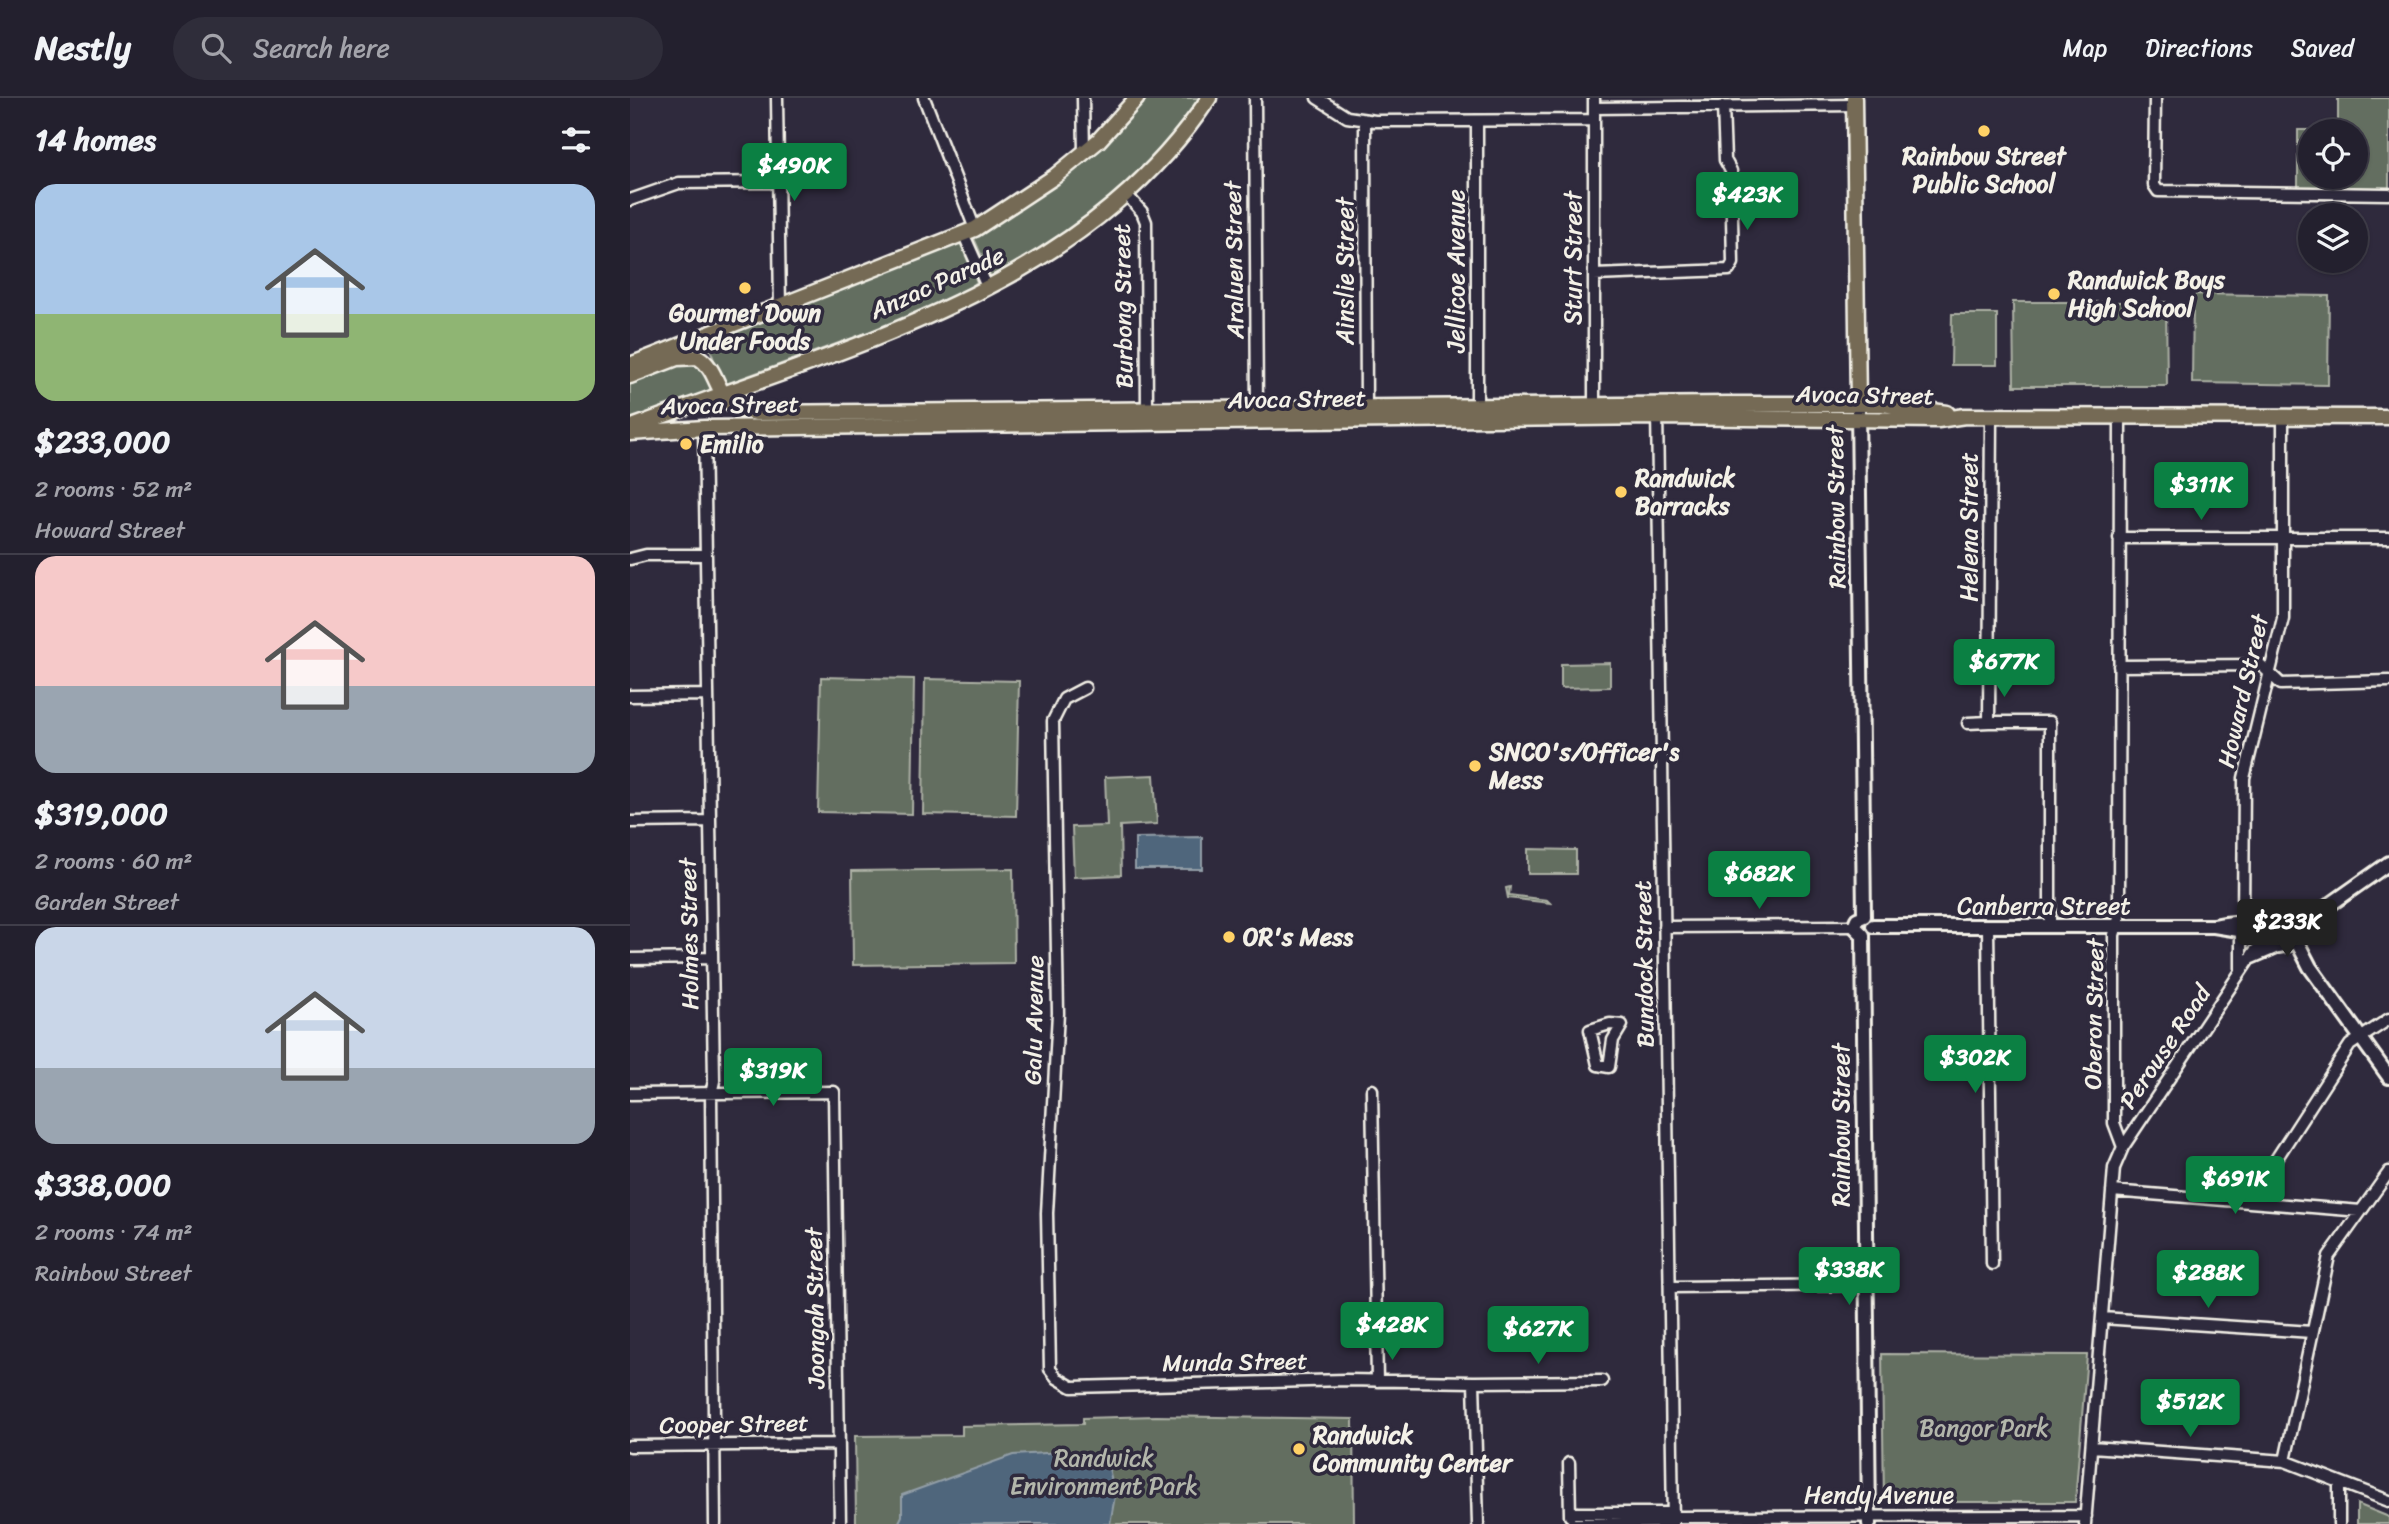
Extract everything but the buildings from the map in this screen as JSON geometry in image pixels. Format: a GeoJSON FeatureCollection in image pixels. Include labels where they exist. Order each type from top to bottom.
{"type":"FeatureCollection","features":[{"type":"Feature","properties":{"kind":"main road","name":"Anzac Parade"},"geometry":{"type":"LineString","coordinates":[[630,365],[970,232],[1026,198],[1084,153],[1137,98]]}},
{"type":"Feature","properties":{"kind":"main road","name":"Anzac Parade"},"geometry":{"type":"LineString","coordinates":[[630,430],[919,319],[988,289],[1068,242],[1126,194],[1173,145],[1209,98]]}},
{"type":"Feature","properties":{"kind":"main road","name":"Rainbow Street"},"geometry":{"type":"LineString","coordinates":[[1854,102],[1858,411]]}},
{"type":"Feature","properties":{"kind":"main road"},"geometry":{"type":"LineString","coordinates":[[630,376],[691,356],[707,365],[720,394],[737,408],[756,413]]}},
{"type":"Feature","properties":{"kind":"main road"},"geometry":{"type":"LineString","coordinates":[[752,383],[743,396],[747,406],[756,413]]}},
{"type":"Feature","properties":{"kind":"main road","name":"Avoca Street"},"geometry":{"type":"LineString","coordinates":[[1366,414],[1477,405],[1595,411]]}},
{"type":"Feature","properties":{"kind":"main road","name":"Avoca Street"},"geometry":{"type":"LineString","coordinates":[[630,430],[896,419],[1147,416],[1366,414],[1477,420],[1595,411],[1858,411],[1893,405],[1965,416],[2389,417]]}},
{"type":"Feature","properties":{"kind":"main road","name":"Avoca Street"},"geometry":{"type":"LineString","coordinates":[[756,413],[896,419]]}},
{"type":"Feature","properties":{"kind":"street"},"geometry":{"type":"LineString","coordinates":[[777,98],[779,308]]}},
{"type":"Feature","properties":{"kind":"street"},"geometry":{"type":"LineString","coordinates":[[924,98],[988,289]]}},
{"type":"Feature","properties":{"kind":"street"},"geometry":{"type":"LineString","coordinates":[[1083,98],[1084,153]]}},
{"type":"Feature","properties":{"kind":"street","name":"Araluen Street"},"geometry":{"type":"LineString","coordinates":[[1255,98],[1257,415]]}},
{"type":"Feature","properties":{"kind":"street"},"geometry":{"type":"LineString","coordinates":[[1317,98],[1347,117],[1365,120],[1594,120]]}},
{"type":"Feature","properties":{"kind":"street"},"geometry":{"type":"LineString","coordinates":[[2155,98],[2154,185],[2158,191],[2389,194]]}},
{"type":"Feature","properties":{"kind":"street"},"geometry":{"type":"LineString","coordinates":[[1594,103],[1854,102]]}},
{"type":"Feature","properties":{"kind":"street","name":"Sturt Street"},"geometry":{"type":"LineString","coordinates":[[1594,103],[1595,411]]}},
{"type":"Feature","properties":{"kind":"street"},"geometry":{"type":"LineString","coordinates":[[1594,275],[1724,273],[1733,263],[1731,171],[1725,160],[1718,103]]}},
{"type":"Feature","properties":{"kind":"street","name":"Ainslie Street"},"geometry":{"type":"LineString","coordinates":[[1365,120],[1366,414]]}},
{"type":"Feature","properties":{"kind":"street","name":"Jellicoe Avenue"},"geometry":{"type":"LineString","coordinates":[[1477,121],[1477,420]]}},
{"type":"Feature","properties":{"kind":"street"},"geometry":{"type":"LineString","coordinates":[[630,200],[680,183],[778,182]]}},
{"type":"Feature","properties":{"kind":"street","name":"Burbong Street"},"geometry":{"type":"LineString","coordinates":[[1126,194],[1142,212],[1146,222],[1147,416]]}},
{"type":"Feature","properties":{"kind":"street","name":"Bundock Street"},"geometry":{"type":"LineString","coordinates":[[1657,410],[1673,1519]]}},
{"type":"Feature","properties":{"kind":"street","name":"Rainbow Street"},"geometry":{"type":"LineString","coordinates":[[1858,411],[1869,1520]]}},
{"type":"Feature","properties":{"kind":"street","name":"Helena Street"},"geometry":{"type":"LineString","coordinates":[[1989,722],[1991,416]]}},
{"type":"Feature","properties":{"kind":"street","name":"Oberon Street"},"geometry":{"type":"LineString","coordinates":[[2120,416],[2119,918],[2114,935],[2114,1123],[2123,1147]]}},
{"type":"Feature","properties":{"kind":"street","name":"Howard Street"},"geometry":{"type":"LineString","coordinates":[[2242,927],[2244,778],[2283,618],[2283,416]]}},
{"type":"Feature","properties":{"kind":"street","name":"Holmes Street"},"geometry":{"type":"LineString","coordinates":[[704,428],[710,958],[714,1082],[711,1094],[715,1524]]}},
{"type":"Feature","properties":{"kind":"street"},"geometry":{"type":"LineString","coordinates":[[2119,538],[2389,538]]}},
{"type":"Feature","properties":{"kind":"street"},"geometry":{"type":"LineString","coordinates":[[630,559],[646,555],[706,555]]}},
{"type":"Feature","properties":{"kind":"street"},"geometry":{"type":"LineString","coordinates":[[2119,666],[2261,665],[2281,684],[2389,681]]}},
{"type":"Feature","properties":{"kind":"street","name":"Galu Avenue"},"geometry":{"type":"LineString","coordinates":[[1050,1369],[1047,1213],[1058,1013],[1053,720],[1065,699],[1085,688]]}},
{"type":"Feature","properties":{"kind":"street"},"geometry":{"type":"LineString","coordinates":[[630,696],[708,695]]}},
{"type":"Feature","properties":{"kind":"street"},"geometry":{"type":"LineString","coordinates":[[1968,723],[2050,722],[2050,926]]}},
{"type":"Feature","properties":{"kind":"street"},"geometry":{"type":"LineString","coordinates":[[630,822],[709,821]]}},
{"type":"Feature","properties":{"kind":"street"},"geometry":{"type":"LineString","coordinates":[[2282,932],[2308,918],[2389,863]]}},
{"type":"Feature","properties":{"kind":"street"},"geometry":{"type":"LineString","coordinates":[[1988,926],[1992,1264]]}},
{"type":"Feature","properties":{"kind":"street","name":"Canberra Street"},"geometry":{"type":"LineString","coordinates":[[1664,928],[2214,926],[2282,932]]}},
{"type":"Feature","properties":{"kind":"street","name":"Perouse Road"},"geometry":{"type":"LineString","coordinates":[[2241,970],[2242,927]]}},
{"type":"Feature","properties":{"kind":"street"},"geometry":{"type":"LineString","coordinates":[[2248,960],[2290,943],[2282,932]]}},
{"type":"Feature","properties":{"kind":"street"},"geometry":{"type":"LineString","coordinates":[[2282,932],[2389,1077]]}},
{"type":"Feature","properties":{"kind":"street","name":"Perouse Road"},"geometry":{"type":"LineString","coordinates":[[2123,1147],[2248,960],[2282,932]]}},
{"type":"Feature","properties":{"kind":"street"},"geometry":{"type":"LineString","coordinates":[[2281,947],[2310,967]]}},
{"type":"Feature","properties":{"kind":"street"},"geometry":{"type":"LineString","coordinates":[[630,959],[710,958]]}},
{"type":"Feature","properties":{"kind":"street"},"geometry":{"type":"LineString","coordinates":[[2249,1201],[2337,1062],[2360,1038],[2389,1018]]}},
{"type":"Feature","properties":{"kind":"street"},"geometry":{"type":"LineString","coordinates":[[1610,1024],[1622,1025],[1613,1040],[1609,1068],[1598,1065],[1590,1030],[1610,1024]]}},
{"type":"Feature","properties":{"kind":"street"},"geometry":{"type":"LineString","coordinates":[[1372,1090],[1377,1381]]}},
{"type":"Feature","properties":{"kind":"street","name":"Joongah Street"},"geometry":{"type":"LineString","coordinates":[[711,1094],[834,1092],[840,1524]]}},
{"type":"Feature","properties":{"kind":"street"},"geometry":{"type":"LineString","coordinates":[[630,1094],[711,1094]]}},
{"type":"Feature","properties":{"kind":"street"},"geometry":{"type":"LineString","coordinates":[[2086,1520],[2113,1168],[2123,1147]]}},
{"type":"Feature","properties":{"kind":"street"},"geometry":{"type":"LineString","coordinates":[[2285,1461],[2329,1256],[2389,1172]]}},
{"type":"Feature","properties":{"kind":"street"},"geometry":{"type":"LineString","coordinates":[[2112,1191],[2361,1211]]}},
{"type":"Feature","properties":{"kind":"street"},"geometry":{"type":"LineString","coordinates":[[1671,1287],[1865,1284]]}},
{"type":"Feature","properties":{"kind":"street"},"geometry":{"type":"LineString","coordinates":[[2102,1318],[2312,1332]]}},
{"type":"Feature","properties":{"kind":"street","name":"Munda Street"},"geometry":{"type":"LineString","coordinates":[[1050,1369],[1072,1387],[1377,1381],[1602,1381]]}},
{"type":"Feature","properties":{"kind":"street"},"geometry":{"type":"LineString","coordinates":[[1472,1381],[1478,1524]]}},
{"type":"Feature","properties":{"kind":"street","name":"Cooper Street"},"geometry":{"type":"LineString","coordinates":[[630,1446],[838,1444]]}},
{"type":"Feature","properties":{"kind":"street"},"geometry":{"type":"LineString","coordinates":[[2092,1447],[2285,1461],[2389,1501]]}},
{"type":"Feature","properties":{"kind":"street"},"geometry":{"type":"LineString","coordinates":[[1569,1463],[1571,1520]]}},
{"type":"Feature","properties":{"kind":"street"},"geometry":{"type":"LineString","coordinates":[[2339,1483],[2339,1524]]}},
{"type":"Feature","properties":{"kind":"street","name":"Hendy Avenue"},"geometry":{"type":"LineString","coordinates":[[1571,1520],[2086,1520]]}},
{"type":"Feature","properties":{"kind":"green space"},"geometry":{"type":"Polygon","coordinates":[[[1145,98],[1202,98],[1148,164],[1076,229],[992,279],[973,236],[1038,197],[1145,98]]]}},
{"type":"Feature","properties":{"kind":"green space"},"geometry":{"type":"Polygon","coordinates":[[[2338,98],[2389,98],[2389,189],[2368,189],[2368,119],[2338,119],[2338,98]]]}},
{"type":"Feature","properties":{"kind":"green space"},"geometry":{"type":"Polygon","coordinates":[[[960,242],[977,282],[956,298],[723,385],[708,343],[960,242]]]}},
{"type":"Feature","properties":{"kind":"green space"},"geometry":{"type":"Polygon","coordinates":[[[2193,294],[2329,296],[2328,385],[2192,383],[2193,294]]]}},
{"type":"Feature","properties":{"kind":"green space"},"geometry":{"type":"Polygon","coordinates":[[[2013,302],[2166,302],[2167,386],[2014,386],[2013,302]]]}},
{"type":"Feature","properties":{"kind":"green space"},"geometry":{"type":"Polygon","coordinates":[[[1952,314],[1997,314],[1997,365],[1951,365],[1952,314]]]}},
{"type":"Feature","properties":{"kind":"green space"},"geometry":{"type":"Polygon","coordinates":[[[677,363],[697,363],[704,369],[711,387],[708,392],[630,421],[630,381],[677,363]]]}},
{"type":"Feature","properties":{"kind":"green space"},"geometry":{"type":"Polygon","coordinates":[[[1610,663],[1610,687],[1561,688],[1561,664],[1610,663]]]}},
{"type":"Feature","properties":{"kind":"green space"},"geometry":{"type":"Polygon","coordinates":[[[821,677],[914,679],[912,814],[818,812],[821,677]]]}},
{"type":"Feature","properties":{"kind":"green space"},"geometry":{"type":"Polygon","coordinates":[[[925,679],[1019,681],[1016,816],[923,814],[925,679]]]}},
{"type":"Feature","properties":{"kind":"green space"},"geometry":{"type":"Polygon","coordinates":[[[1154,775],[1157,824],[1120,826],[1121,875],[1074,877],[1072,827],[1107,826],[1105,777],[1154,775]]]}},
{"type":"Feature","properties":{"kind":"green space"},"geometry":{"type":"Polygon","coordinates":[[[1528,849],[1576,850],[1576,874],[1528,874],[1528,849]]]}},
{"type":"Feature","properties":{"kind":"green space"},"geometry":{"type":"Polygon","coordinates":[[[1013,869],[1014,963],[853,965],[852,871],[1013,869]]]}},
{"type":"Feature","properties":{"kind":"green space"},"geometry":{"type":"Polygon","coordinates":[[[1510,887],[1509,895],[1547,900],[1550,903],[1508,898],[1506,888],[1510,887]]]}},
{"type":"Feature","properties":{"kind":"green space","name":"Bangor Park"},"geometry":{"type":"Polygon","coordinates":[[[1882,1354],[2087,1355],[2075,1502],[1884,1502],[1882,1354]]]}},
{"type":"Feature","properties":{"kind":"green space","name":"Randwick Environment Park"},"geometry":{"type":"Polygon","coordinates":[[[1156,1416],[1353,1419],[1354,1524],[856,1524],[855,1436],[962,1435],[962,1426],[1083,1424],[1083,1418],[1156,1416]]]}},
{"type":"Feature","properties":{"kind":"green space"},"geometry":{"type":"Polygon","coordinates":[[[2357,1504],[2389,1517],[2389,1524],[2357,1524],[2357,1504]]]}},
{"type":"Feature","properties":{"kind":"water"},"geometry":{"type":"Polygon","coordinates":[[[1202,837],[1202,869],[1135,869],[1135,838],[1202,837]]]}},
{"type":"Feature","properties":{"kind":"water"},"geometry":{"type":"Polygon","coordinates":[[[1062,1452],[1109,1468],[1115,1496],[1110,1524],[898,1524],[902,1516],[902,1495],[1013,1455],[1062,1452]]]}},
{"type":"Feature","properties":{"kind":"place","name":"Rainbow Street Public School"},"geometry":{"type":"Point","coordinates":[1984,131]}},
{"type":"Feature","properties":{"kind":"place","name":"Gourmet Down Under Foods"},"geometry":{"type":"Point","coordinates":[745,288]}},
{"type":"Feature","properties":{"kind":"place","name":"Randwick Boys High School"},"geometry":{"type":"Point","coordinates":[2054,294]}},
{"type":"Feature","properties":{"kind":"place","name":"Emilio"},"geometry":{"type":"Point","coordinates":[686,444]}},
{"type":"Feature","properties":{"kind":"place","name":"Randwick Barracks"},"geometry":{"type":"Point","coordinates":[1621,492]}},
{"type":"Feature","properties":{"kind":"place","name":"SNCO's/Officer's Mess"},"geometry":{"type":"Point","coordinates":[1475,766]}},
{"type":"Feature","properties":{"kind":"place","name":"OR's Mess"},"geometry":{"type":"Point","coordinates":[1229,937]}},
{"type":"Feature","properties":{"kind":"place","name":"Randwick Community Center"},"geometry":{"type":"Point","coordinates":[1299,1449]}}]}
